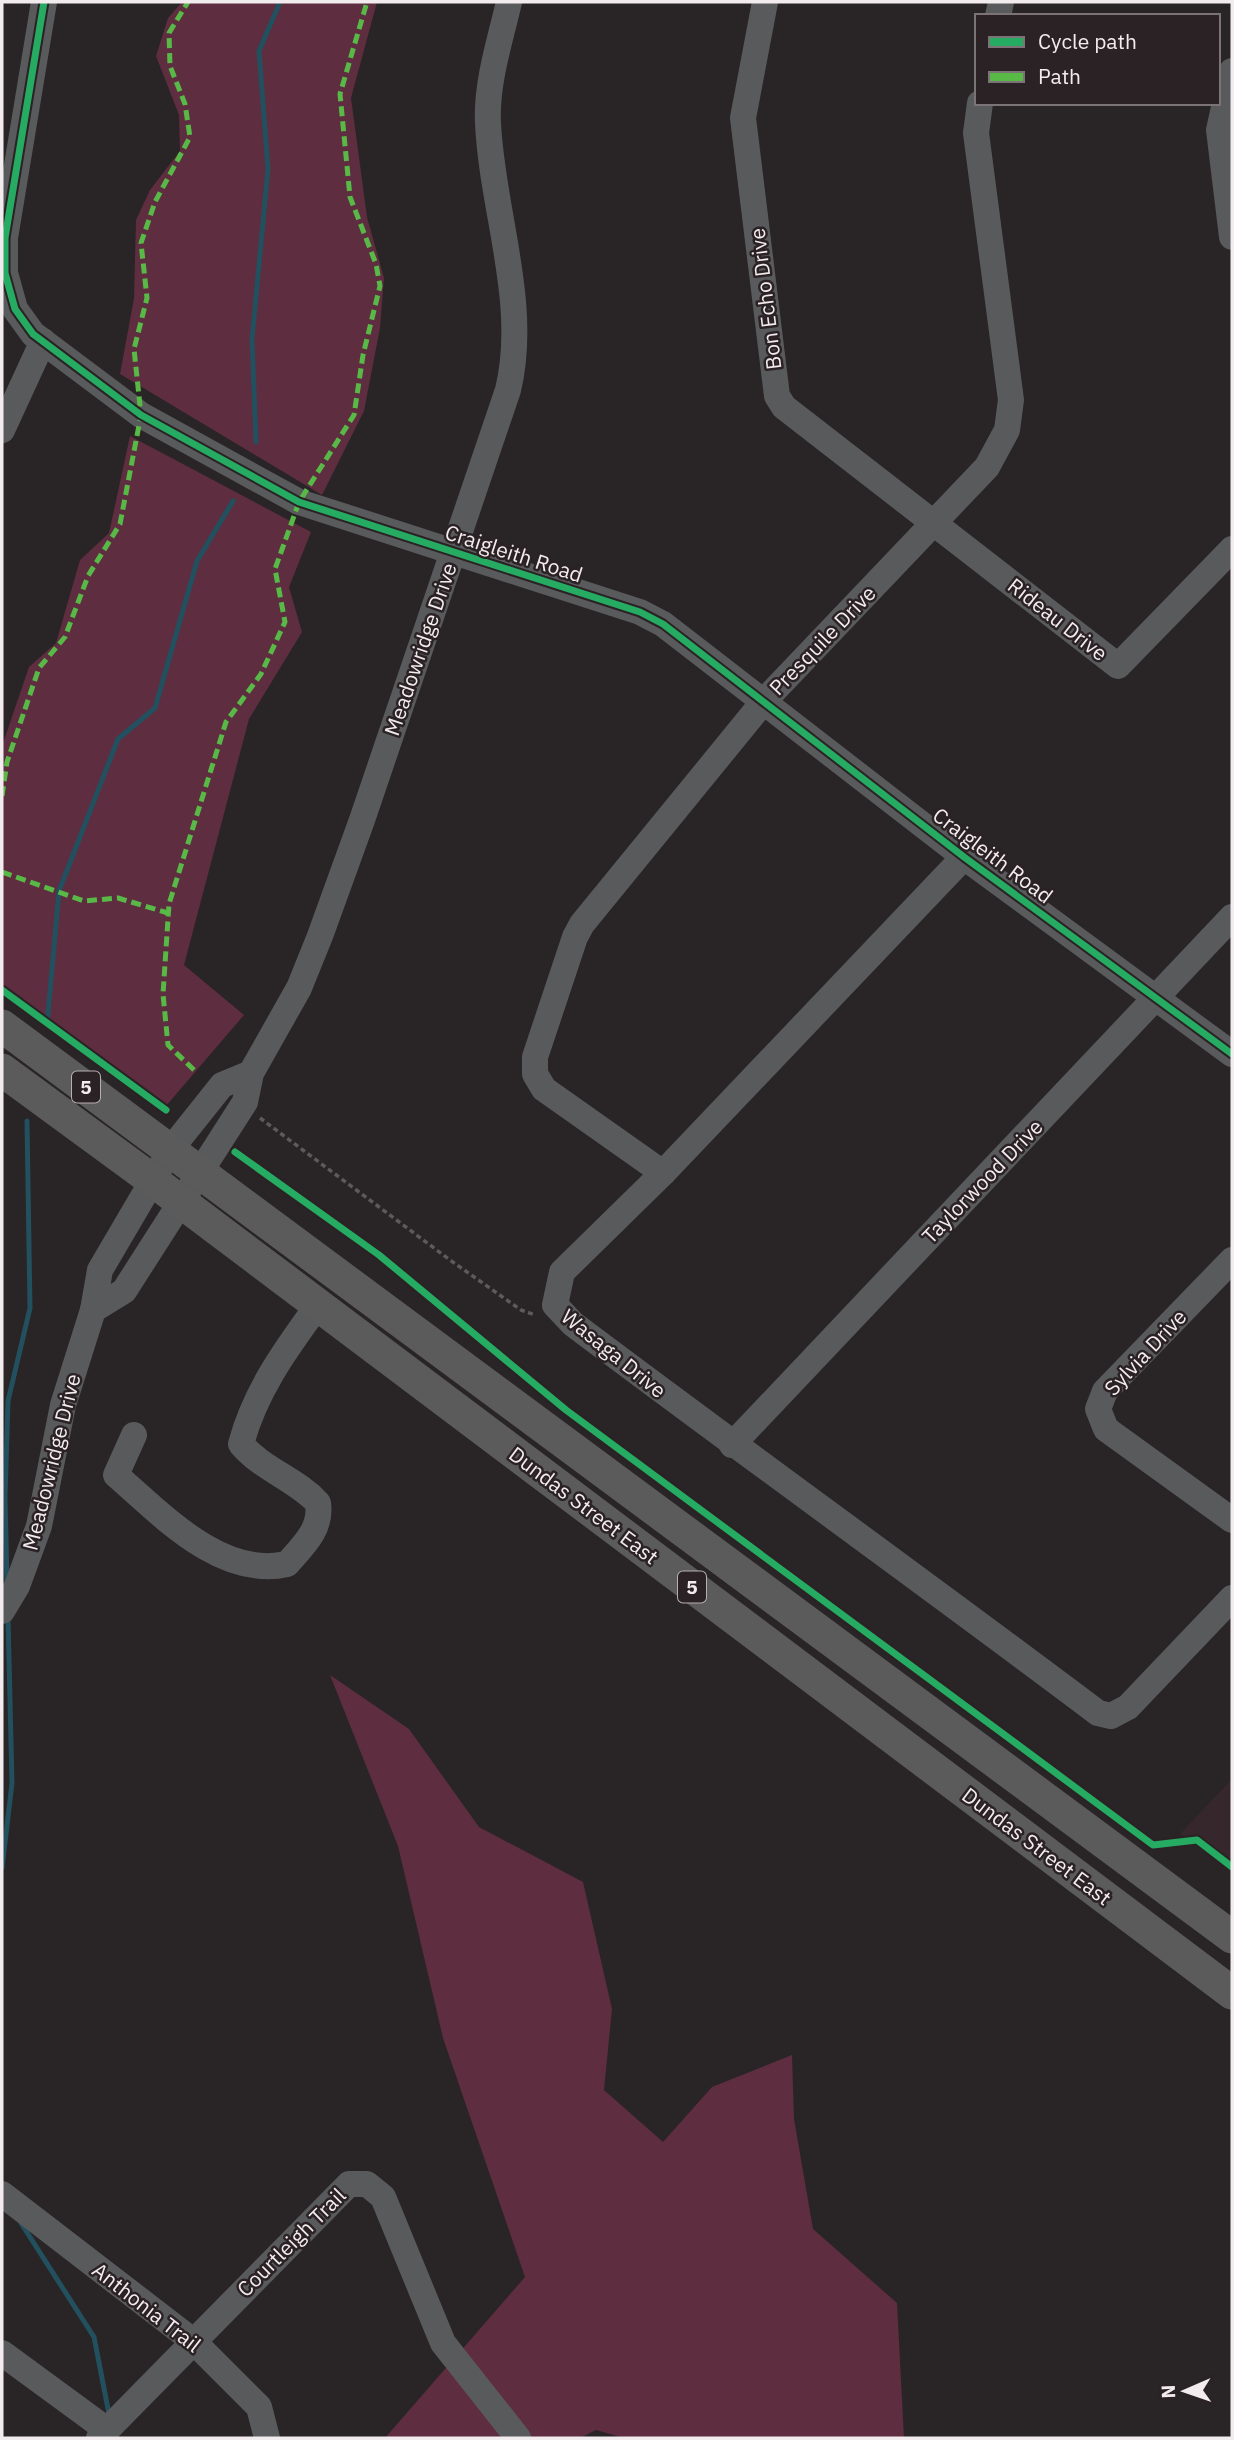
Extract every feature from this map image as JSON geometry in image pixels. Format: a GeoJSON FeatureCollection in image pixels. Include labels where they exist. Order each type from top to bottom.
{"type":"FeatureCollection","features":[{"type":"Feature","properties":{"kind":"main road","name":"Dundas Street East"},"geometry":{"type":"LineString","coordinates":[[2,1026],[200,1170],[1232,1937]]}},
{"type":"Feature","properties":{"kind":"main road","name":"Dundas Street East"},"geometry":{"type":"LineString","coordinates":[[2,1070],[180,1200],[1232,1993]]}},
{"type":"Feature","properties":{"kind":"street","name":"Craigleith Road"},"geometry":{"type":"LineString","coordinates":[[44,2],[4,238],[5,273],[15,309],[43,341],[141,415],[299,502],[640,612],[663,624],[964,857],[1232,1054]]}},
{"type":"Feature","properties":{"kind":"street","name":"Meadowridge Drive"},"geometry":{"type":"LineString","coordinates":[[93,1310],[124,1291],[245,1102],[251,1073],[299,988],[320,936],[508,390],[514,357],[514,320],[488,121],[489,93],[509,2]]}},
{"type":"Feature","properties":{"kind":"street","name":"Bon Echo Drive"},"geometry":{"type":"LineString","coordinates":[[765,2],[743,118],[777,396],[789,411],[935,522]]}},
{"type":"Feature","properties":{"kind":"street"},"geometry":{"type":"LineString","coordinates":[[1232,71],[1219,130],[1232,237]]}},
{"type":"Feature","properties":{"kind":"street","name":"Presquile Drive"},"geometry":{"type":"LineString","coordinates":[[663,1172],[544,1089],[537,1079],[534,1063],[578,930],[764,701],[987,467],[1000,446],[1009,420],[1011,400],[976,133],[980,105]]}},
{"type":"Feature","properties":{"kind":"street"},"geometry":{"type":"LineString","coordinates":[[2,430],[43,341]]}},
{"type":"Feature","properties":{"kind":"street","name":"Rideau Drive"},"geometry":{"type":"LineString","coordinates":[[935,522],[1118,666],[1232,550]]}},
{"type":"Feature","properties":{"kind":"street","name":"Wasaga Drive"},"geometry":{"type":"LineString","coordinates":[[964,857],[663,1172],[562,1272],[555,1305],[573,1324],[732,1445],[851,1529],[1098,1713],[1111,1716],[1128,1707],[1232,1598]]}},
{"type":"Feature","properties":{"kind":"street","name":"Taylorwood Drive"},"geometry":{"type":"LineString","coordinates":[[732,1445],[1232,917]]}},
{"type":"Feature","properties":{"kind":"street","name":"Meadowridge Drive"},"geometry":{"type":"LineString","coordinates":[[4,1600],[39,1527],[63,1405],[93,1310],[100,1270],[171,1149],[222,1085],[251,1073]]}},
{"type":"Feature","properties":{"kind":"street","name":"Sylvia Drive"},"geometry":{"type":"LineString","coordinates":[[1232,1260],[1105,1391],[1098,1409],[1107,1429],[1232,1520]]}},
{"type":"Feature","properties":{"kind":"street"},"geometry":{"type":"LineString","coordinates":[[134,1435],[116,1475],[160,1513],[210,1549],[238,1563],[260,1567],[287,1564],[307,1542],[318,1523],[318,1503],[310,1494],[253,1459],[242,1444],[250,1410],[281,1356],[318,1305]]}},
{"type":"Feature","properties":{"kind":"street","name":"Courtleigh Trail"},"geometry":{"type":"LineString","coordinates":[[103,2434],[349,2184],[367,2184],[383,2197],[443,2343],[518,2438]]}},
{"type":"Feature","properties":{"kind":"street","name":"Anthonia Trail"},"geometry":{"type":"LineString","coordinates":[[2,2194],[193,2341],[259,2407],[267,2438]]}},
{"type":"Feature","properties":{"kind":"street"},"geometry":{"type":"LineString","coordinates":[[2,2353],[103,2434]]}},
{"type":"Feature","properties":{"kind":"path"},"geometry":{"type":"LineString","coordinates":[[255,1114],[521,1310],[536,1315],[555,1305]]}},
{"type":"Feature","properties":{"kind":"shaded area"},"geometry":{"type":"Polygon","coordinates":[[[182,2],[377,2],[351,98],[367,217],[384,278],[380,328],[364,411],[322,495],[120,374],[134,298],[136,220],[150,190],[180,151],[179,115],[156,56],[168,18],[182,2]]]}},
{"type":"Feature","properties":{"kind":"shaded area"},"geometry":{"type":"Polygon","coordinates":[[[130,436],[311,532],[289,587],[302,632],[249,719],[184,965],[244,1015],[166,1106],[2,986],[2,746],[29,667],[56,643],[80,560],[109,533],[130,436]]]}},
{"type":"Feature","properties":{"kind":"shaded area"},"geometry":{"type":"Polygon","coordinates":[[[330,1675],[409,1729],[479,1827],[583,1882],[612,2009],[604,2090],[663,2142],[712,2087],[792,2055],[794,2119],[813,2229],[897,2303],[904,2438],[624,2438],[596,2430],[580,2438],[385,2438],[525,2277],[443,2038],[398,1846],[330,1675]]]}},
{"type":"Feature","properties":{"kind":"shaded area"},"geometry":{"type":"Polygon","coordinates":[[[1232,1779],[1232,1873],[1180,1834],[1232,1779]]]}},
{"type":"Feature","properties":{"kind":"waterway"},"geometry":{"type":"LineString","coordinates":[[256,442],[252,339],[268,169],[259,51],[280,2]]}},
{"type":"Feature","properties":{"kind":"waterway"},"geometry":{"type":"LineString","coordinates":[[47,1025],[59,891],[118,739],[155,708],[197,561],[233,501]]}},
{"type":"Feature","properties":{"kind":"waterway"},"geometry":{"type":"LineString","coordinates":[[7,1582],[5,1497],[8,1401],[30,1308],[27,1121]]}},
{"type":"Feature","properties":{"kind":"waterway"},"geometry":{"type":"LineString","coordinates":[[2,1868],[12,1783],[8,1617]]}},
{"type":"Feature","properties":{"kind":"waterway"},"geometry":{"type":"LineString","coordinates":[[21,2223],[94,2337],[109,2414]]}},
{"type":"Feature","properties":{"kind":"marked path"},"geometry":{"type":"LineString","coordinates":[[2,796],[7,762],[39,668],[65,637],[88,576],[120,524],[141,415],[134,349],[147,298],[141,243],[155,202],[190,137],[185,104],[170,66],[169,33],[188,2]]}},
{"type":"Feature","properties":{"kind":"marked path"},"geometry":{"type":"LineString","coordinates":[[194,1070],[168,1045],[163,994],[169,904],[226,722],[261,674],[285,622],[275,569],[299,502],[354,415],[363,355],[380,286],[376,264],[350,197],[340,94],[367,2]]}},
{"type":"Feature","properties":{"kind":"marked path"},"geometry":{"type":"LineString","coordinates":[[2,872],[84,901],[118,898],[168,913]]}},
{"type":"Feature","properties":{"kind":"cycle path"},"geometry":{"type":"LineString","coordinates":[[44,2],[5,238],[5,273],[15,309],[33,334],[141,415],[299,502],[640,612],[663,624],[964,857],[1232,1054]]}},
{"type":"Feature","properties":{"kind":"cycle path"},"geometry":{"type":"LineString","coordinates":[[2,990],[166,1110]]}},
{"type":"Feature","properties":{"kind":"cycle path"},"geometry":{"type":"LineString","coordinates":[[235,1152],[379,1255],[566,1410],[1153,1845],[1197,1840],[1232,1867]]}}]}
